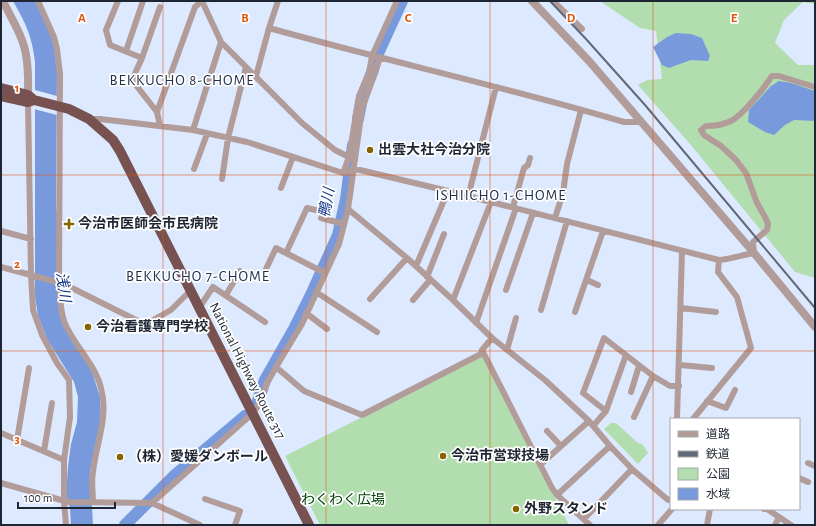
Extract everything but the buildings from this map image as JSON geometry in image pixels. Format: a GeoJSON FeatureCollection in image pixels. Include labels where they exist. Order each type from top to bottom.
{"type":"FeatureCollection","features":[{"type":"Feature","properties":{"kind":"highway","name":"National Highway Route 317"},"geometry":{"type":"LineString","coordinates":[[1,88],[30,99],[58,106],[90,119],[113,140],[120,151],[309,525]]}},
{"type":"Feature","properties":{"kind":"highway","name":"National Highway Route 317"},"geometry":{"type":"LineString","coordinates":[[1,96],[30,99]]}},
{"type":"Feature","properties":{"kind":"street"},"geometry":{"type":"LineString","coordinates":[[3,1],[20,36],[26,53],[30,99],[33,310],[42,335],[57,363],[69,380],[70,417],[64,460],[66,525]]}},
{"type":"Feature","properties":{"kind":"street"},"geometry":{"type":"LineString","coordinates":[[38,1],[50,25],[57,49],[60,74],[58,106],[57,282],[60,308],[65,323],[95,371],[104,401],[104,412],[92,473],[92,502]]}},
{"type":"Feature","properties":{"kind":"street"},"geometry":{"type":"LineString","coordinates":[[118,1],[106,30],[110,45],[142,58]]}},
{"type":"Feature","properties":{"kind":"street"},"geometry":{"type":"LineString","coordinates":[[126,51],[143,1]]}},
{"type":"Feature","properties":{"kind":"street"},"geometry":{"type":"LineString","coordinates":[[157,112],[195,7],[202,1],[221,42],[302,123],[335,150],[355,160]]}},
{"type":"Feature","properties":{"kind":"street"},"geometry":{"type":"LineString","coordinates":[[256,76],[278,1]]}},
{"type":"Feature","properties":{"kind":"street"},"geometry":{"type":"LineString","coordinates":[[343,173],[348,157],[359,96],[369,73],[372,56],[397,1]]}},
{"type":"Feature","properties":{"kind":"street"},"geometry":{"type":"LineString","coordinates":[[532,1],[589,61],[754,253],[815,327]]}},
{"type":"Feature","properties":{"kind":"street"},"geometry":{"type":"LineString","coordinates":[[553,1],[582,29]]}},
{"type":"Feature","properties":{"kind":"street"},"geometry":{"type":"LineString","coordinates":[[160,7],[142,58],[132,80],[157,112],[160,126]]}},
{"type":"Feature","properties":{"kind":"street"},"geometry":{"type":"LineString","coordinates":[[269,28],[624,122],[640,122]]}},
{"type":"Feature","properties":{"kind":"street"},"geometry":{"type":"LineString","coordinates":[[193,130],[221,42]]}},
{"type":"Feature","properties":{"kind":"street"},"geometry":{"type":"LineString","coordinates":[[152,503],[253,413],[258,406],[276,367],[302,324],[339,244],[348,209],[362,109],[380,58]]}},
{"type":"Feature","properties":{"kind":"street"},"geometry":{"type":"LineString","coordinates":[[222,179],[228,138],[246,67]]}},
{"type":"Feature","properties":{"kind":"street"},"geometry":{"type":"LineString","coordinates":[[754,253],[753,242],[767,230],[768,224],[765,217],[757,202],[746,173],[736,160],[721,146],[704,136],[701,130],[706,126],[717,126],[732,121],[741,113],[772,76],[779,76],[815,87]]}},
{"type":"Feature","properties":{"kind":"street"},"geometry":{"type":"LineString","coordinates":[[468,197],[496,87]]}},
{"type":"Feature","properties":{"kind":"street"},"geometry":{"type":"LineString","coordinates":[[555,218],[581,110]]}},
{"type":"Feature","properties":{"kind":"street"},"geometry":{"type":"LineString","coordinates":[[90,119],[193,130],[247,142],[343,173],[353,169],[448,191],[718,260],[732,259],[741,255],[754,253]]}},
{"type":"Feature","properties":{"kind":"street"},"geometry":{"type":"LineString","coordinates":[[194,169],[207,134]]}},
{"type":"Feature","properties":{"kind":"street"},"geometry":{"type":"LineString","coordinates":[[281,188],[292,157]]}},
{"type":"Feature","properties":{"kind":"street"},"geometry":{"type":"LineString","coordinates":[[476,323],[514,208],[524,168],[528,165],[530,158]]}},
{"type":"Feature","properties":{"kind":"street"},"geometry":{"type":"LineString","coordinates":[[416,266],[448,191]]}},
{"type":"Feature","properties":{"kind":"street"},"geometry":{"type":"LineString","coordinates":[[453,300],[491,202]]}},
{"type":"Feature","properties":{"kind":"street"},"geometry":{"type":"LineString","coordinates":[[286,253],[307,208],[324,212],[321,218],[344,224]]}},
{"type":"Feature","properties":{"kind":"street"},"geometry":{"type":"LineString","coordinates":[[348,209],[416,266],[492,338],[545,380],[589,420],[610,446],[632,469],[668,500],[670,499]]}},
{"type":"Feature","properties":{"kind":"street"},"geometry":{"type":"LineString","coordinates":[[506,290],[533,213]]}},
{"type":"Feature","properties":{"kind":"street"},"geometry":{"type":"LineString","coordinates":[[541,310],[567,221]]}},
{"type":"Feature","properties":{"kind":"street"},"geometry":{"type":"LineString","coordinates":[[1,231],[31,239]]}},
{"type":"Feature","properties":{"kind":"street"},"geometry":{"type":"LineString","coordinates":[[575,312],[603,231]]}},
{"type":"Feature","properties":{"kind":"street"},"geometry":{"type":"LineString","coordinates":[[413,300],[429,279],[444,234]]}},
{"type":"Feature","properties":{"kind":"street"},"geometry":{"type":"LineString","coordinates":[[266,269],[276,248],[325,273]]}},
{"type":"Feature","properties":{"kind":"street"},"geometry":{"type":"LineString","coordinates":[[677,418],[680,365],[682,251]]}},
{"type":"Feature","properties":{"kind":"street"},"geometry":{"type":"LineString","coordinates":[[370,298],[407,258]]}},
{"type":"Feature","properties":{"kind":"street"},"geometry":{"type":"LineString","coordinates":[[694,418],[751,348],[737,297],[718,272],[718,260]]}},
{"type":"Feature","properties":{"kind":"street"},"geometry":{"type":"LineString","coordinates":[[1,267],[64,284],[146,324],[171,310],[190,291]]}},
{"type":"Feature","properties":{"kind":"street"},"geometry":{"type":"LineString","coordinates":[[226,296],[240,271]]}},
{"type":"Feature","properties":{"kind":"street"},"geometry":{"type":"LineString","coordinates":[[587,280],[598,285]]}},
{"type":"Feature","properties":{"kind":"street"},"geometry":{"type":"LineString","coordinates":[[199,308],[213,287],[265,322]]}},
{"type":"Feature","properties":{"kind":"street"},"geometry":{"type":"LineString","coordinates":[[316,292],[377,332]]}},
{"type":"Feature","properties":{"kind":"street"},"geometry":{"type":"LineString","coordinates":[[681,308],[716,312]]}},
{"type":"Feature","properties":{"kind":"street"},"geometry":{"type":"LineString","coordinates":[[306,313],[327,329]]}},
{"type":"Feature","properties":{"kind":"street"},"geometry":{"type":"LineString","coordinates":[[507,350],[516,318]]}},
{"type":"Feature","properties":{"kind":"street"},"geometry":{"type":"LineString","coordinates":[[276,367],[304,392],[362,416],[481,354],[482,350],[492,338]]}},
{"type":"Feature","properties":{"kind":"street"},"geometry":{"type":"LineString","coordinates":[[606,411],[583,393],[604,338],[653,376],[670,386],[679,386]]}},
{"type":"Feature","properties":{"kind":"street"},"geometry":{"type":"LineString","coordinates":[[482,350],[552,488],[557,495],[590,525]]}},
{"type":"Feature","properties":{"kind":"street"},"geometry":{"type":"LineString","coordinates":[[593,426],[606,411],[626,355]]}},
{"type":"Feature","properties":{"kind":"street"},"geometry":{"type":"LineString","coordinates":[[680,365],[712,368]]}},
{"type":"Feature","properties":{"kind":"street"},"geometry":{"type":"LineString","coordinates":[[631,392],[639,366]]}},
{"type":"Feature","properties":{"kind":"street"},"geometry":{"type":"LineString","coordinates":[[17,440],[29,368]]}},
{"type":"Feature","properties":{"kind":"street"},"geometry":{"type":"LineString","coordinates":[[634,417],[653,376]]}},
{"type":"Feature","properties":{"kind":"street"},"geometry":{"type":"LineString","coordinates":[[707,401],[726,408],[735,390]]}},
{"type":"Feature","properties":{"kind":"street"},"geometry":{"type":"LineString","coordinates":[[44,451],[52,403]]}},
{"type":"Feature","properties":{"kind":"street"},"geometry":{"type":"LineString","coordinates":[[540,466],[589,420]]}},
{"type":"Feature","properties":{"kind":"street"},"geometry":{"type":"LineString","coordinates":[[547,430],[561,446]]}},
{"type":"Feature","properties":{"kind":"street"},"geometry":{"type":"LineString","coordinates":[[1,433],[64,460]]}},
{"type":"Feature","properties":{"kind":"street"},"geometry":{"type":"LineString","coordinates":[[557,495],[610,446]]}},
{"type":"Feature","properties":{"kind":"street"},"geometry":{"type":"LineString","coordinates":[[584,519],[632,469]]}},
{"type":"Feature","properties":{"kind":"street"},"geometry":{"type":"LineString","coordinates":[[800,478],[808,482]]}},
{"type":"Feature","properties":{"kind":"street"},"geometry":{"type":"LineString","coordinates":[[1,483],[66,502],[152,503],[200,525]]}},
{"type":"Feature","properties":{"kind":"street"},"geometry":{"type":"LineString","coordinates":[[205,499],[240,511],[235,525]]}},
{"type":"Feature","properties":{"kind":"street"},"geometry":{"type":"LineString","coordinates":[[658,525],[671,510]]}},
{"type":"Feature","properties":{"kind":"street"},"geometry":{"type":"LineString","coordinates":[[707,525],[710,510]]}},
{"type":"Feature","properties":{"kind":"street"},"geometry":{"type":"LineString","coordinates":[[768,510],[792,525]]}},
{"type":"Feature","properties":{"kind":"street"},"geometry":{"type":"LineString","coordinates":[[775,525],[779,517]]}},
{"type":"Feature","properties":{"kind":"green space"},"geometry":{"type":"Polygon","coordinates":[[[600,1],[815,1],[815,4],[803,2],[784,20],[775,43],[798,65],[815,65],[815,278],[795,272],[690,144],[638,85],[647,80],[662,79],[656,31],[640,28],[600,1]]]}},
{"type":"Feature","properties":{"kind":"green space","name":"今治市営球技場"},"geometry":{"type":"Polygon","coordinates":[[[483,356],[569,525],[320,525],[285,456],[483,356]]]}},
{"type":"Feature","properties":{"kind":"green space"},"geometry":{"type":"Polygon","coordinates":[[[611,423],[616,423],[638,443],[642,444],[648,453],[638,464],[604,429],[611,423]]]}},
{"type":"Feature","properties":{"kind":"water"},"geometry":{"type":"Polygon","coordinates":[[[13,1],[35,1],[49,29],[54,46],[57,71],[56,206],[58,223],[59,313],[92,371],[100,397],[101,418],[90,471],[93,525],[71,525],[70,508],[66,495],[71,444],[77,422],[78,397],[74,382],[47,339],[38,316],[35,297],[35,62],[28,30],[13,1]]]}},
{"type":"Feature","properties":{"kind":"water"},"geometry":{"type":"Polygon","coordinates":[[[676,33],[691,34],[702,38],[710,56],[708,61],[691,60],[669,68],[662,65],[653,47],[667,37],[676,33]]]}},
{"type":"Feature","properties":{"kind":"water"},"geometry":{"type":"Polygon","coordinates":[[[779,81],[791,83],[815,91],[815,121],[794,120],[785,125],[774,135],[765,132],[748,122],[749,110],[771,86],[779,81]]]}},
{"type":"Feature","properties":{"kind":"pier"},"geometry":{"type":"Polygon","coordinates":[[[35,90],[57,96],[57,115],[34,109],[35,90]]]}},
{"type":"Feature","properties":{"kind":"waterway","name":"鴨川"},"geometry":{"type":"LineString","coordinates":[[358,119],[362,98],[373,70],[375,60],[402,1]]}},
{"type":"Feature","properties":{"kind":"waterway","name":"鴨川"},"geometry":{"type":"LineString","coordinates":[[258,401],[265,380],[294,329],[338,235],[346,199],[353,145]]}},
{"type":"Feature","properties":{"kind":"waterway","name":"鴨川"},"geometry":{"type":"LineString","coordinates":[[125,525],[175,475],[245,416]]}},
{"type":"Feature","properties":{"kind":"railway"},"geometry":{"type":"LineString","coordinates":[[550,1],[645,105],[815,308]]}},
{"type":"Feature","properties":{"kind":"place","name":"出雲大社今治分院"},"geometry":{"type":"Point","coordinates":[370,150]}},
{"type":"Feature","properties":{"kind":"place","name":"今治市医師会市民病院"},"geometry":{"type":"Point","coordinates":[69,224]}},
{"type":"Feature","properties":{"kind":"place","name":"今治看護専門学校"},"geometry":{"type":"Point","coordinates":[88,327]}},
{"type":"Feature","properties":{"kind":"place","name":"今治市営球技場"},"geometry":{"type":"Point","coordinates":[443,456]}},
{"type":"Feature","properties":{"kind":"place","name":"（株）愛媛ダンボール"},"geometry":{"type":"Point","coordinates":[120,457]}},
{"type":"Feature","properties":{"kind":"place","name":"外野スタンド"},"geometry":{"type":"Point","coordinates":[516,509]}},
{"type":"Feature","properties":{"kind":"district","name":"BEKKUCHO 8-CHOME"},"geometry":{"type":"Point","coordinates":[182,80]}},
{"type":"Feature","properties":{"kind":"district","name":"ISHIICHO 1-CHOME"},"geometry":{"type":"Point","coordinates":[501,195]}},
{"type":"Feature","properties":{"kind":"district","name":"BEKKUCHO 7-CHOME"},"geometry":{"type":"Point","coordinates":[198,276]}},
{"type":"Feature","properties":{"kind":"water label","name":"浅川"},"geometry":{"type":"Point","coordinates":[63,287]}},
{"type":"Feature","properties":{"kind":"park label","name":"わくわく広場"},"geometry":{"type":"Point","coordinates":[343,500]}}]}
